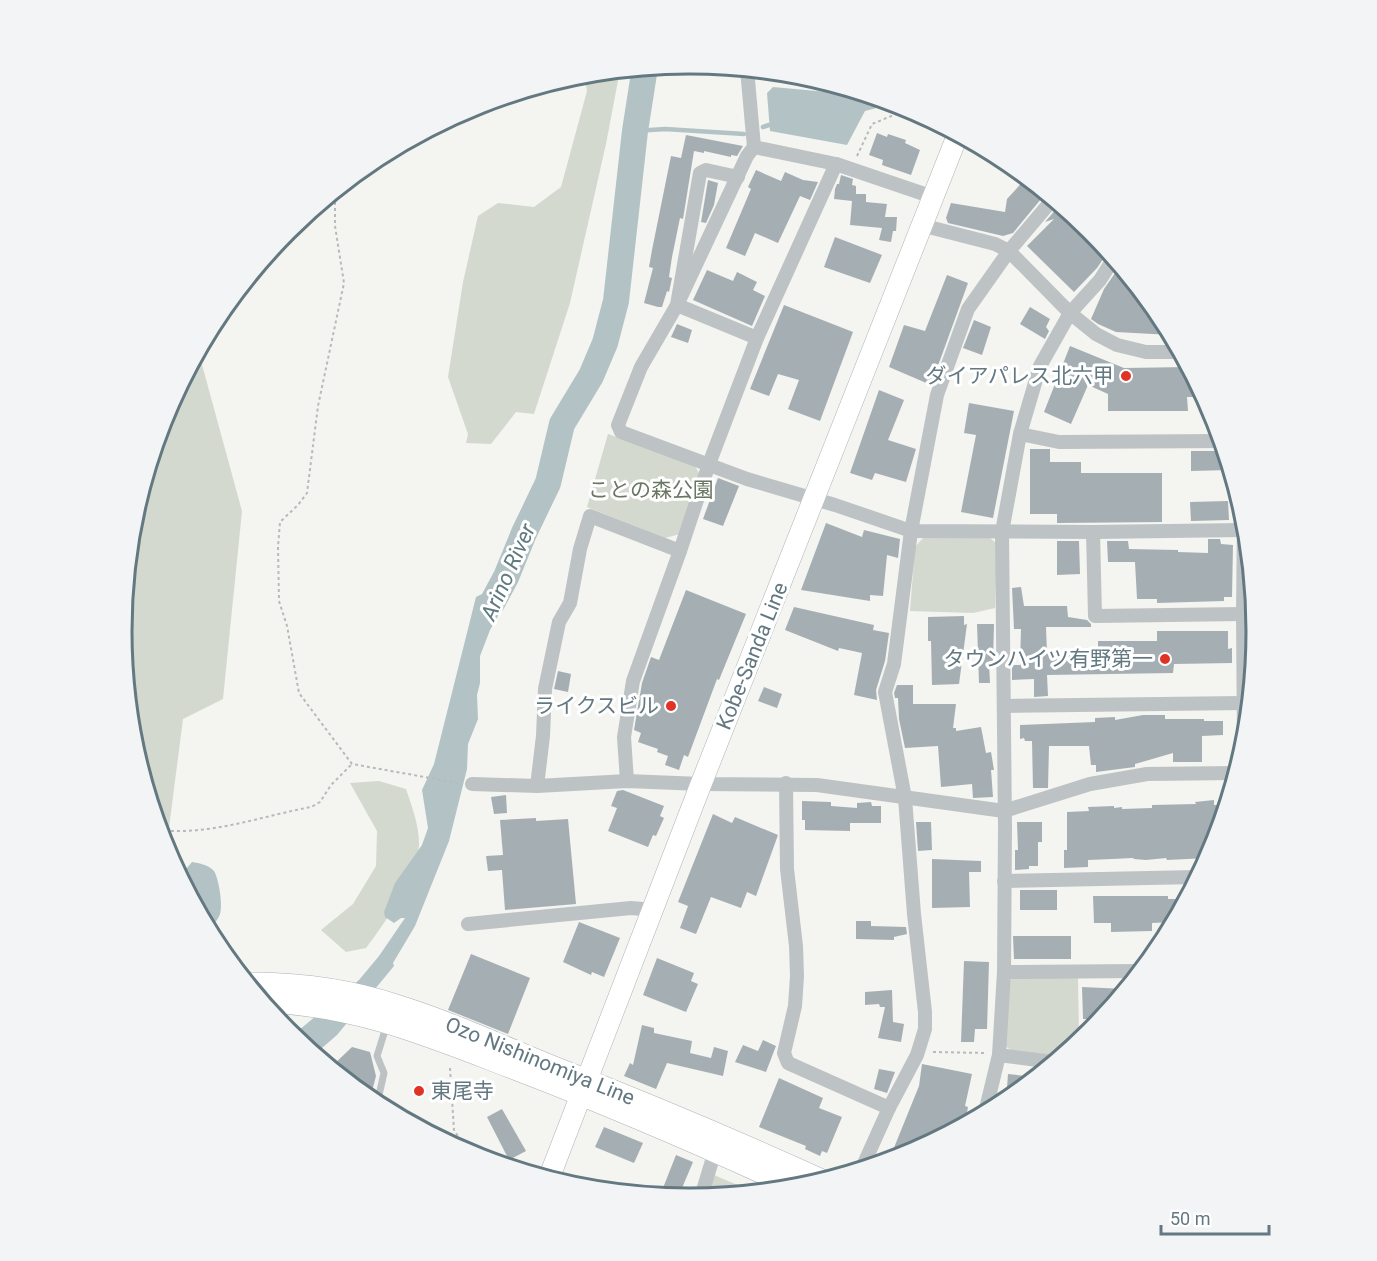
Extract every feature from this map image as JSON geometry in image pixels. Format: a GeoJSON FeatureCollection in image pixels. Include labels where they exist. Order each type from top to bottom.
{"type":"FeatureCollection","features":[{"type":"Feature","properties":{"kind":"main road","name":"Kobe-Sanda Line"},"geometry":{"type":"LineString","coordinates":[[552,1171],[701,784],[955,142]]}},
{"type":"Feature","properties":{"kind":"main road","name":"Ozo Nishinomiya Line"},"geometry":{"type":"LineString","coordinates":[[258,983],[309,986],[351,993],[388,1015],[743,1144],[809,1174]]}},
{"type":"Feature","properties":{"kind":"main road","name":"Ozo Nishinomiya Line"},"geometry":{"type":"LineString","coordinates":[[274,1002],[388,1015]]}},
{"type":"Feature","properties":{"kind":"main road","name":"Ozo Nishinomiya Line"},"geometry":{"type":"LineString","coordinates":[[584,1087],[778,1180]]}},
{"type":"Feature","properties":{"kind":"street"},"geometry":{"type":"LineString","coordinates":[[748,77],[754,147],[677,305],[641,367],[618,425],[621,432],[747,479],[911,531],[1093,532],[1235,524]]}},
{"type":"Feature","properties":{"kind":"street"},"geometry":{"type":"LineString","coordinates":[[754,147],[836,164],[933,197]]}},
{"type":"Feature","properties":{"kind":"street"},"geometry":{"type":"LineString","coordinates":[[627,781],[624,737],[633,681],[709,464],[757,338],[836,164]]}},
{"type":"Feature","properties":{"kind":"street"},"geometry":{"type":"LineString","coordinates":[[677,305],[700,173],[706,170],[738,177]]}},
{"type":"Feature","properties":{"kind":"street"},"geometry":{"type":"LineString","coordinates":[[866,1159],[918,1051],[924,1029],[925,1012],[914,914],[905,798],[885,692],[894,664],[911,531],[937,395],[968,309],[1009,251],[1048,205]]}},
{"type":"Feature","properties":{"kind":"street"},"geometry":{"type":"LineString","coordinates":[[921,225],[995,244],[1009,251],[1070,313],[1096,334],[1117,345],[1146,352],[1171,352]]}},
{"type":"Feature","properties":{"kind":"street"},"geometry":{"type":"LineString","coordinates":[[689,240],[707,244]]}},
{"type":"Feature","properties":{"kind":"street"},"geometry":{"type":"LineString","coordinates":[[988,1100],[999,1055],[1004,972],[1002,532],[1020,434],[1040,366],[1070,313],[1100,280],[1109,266]]}},
{"type":"Feature","properties":{"kind":"street"},"geometry":{"type":"LineString","coordinates":[[677,305],[757,338]]}},
{"type":"Feature","properties":{"kind":"street"},"geometry":{"type":"LineString","coordinates":[[1020,434],[1059,442],[1212,441]]}},
{"type":"Feature","properties":{"kind":"street"},"geometry":{"type":"LineString","coordinates":[[537,786],[543,736],[545,689],[559,622],[570,603],[586,514],[680,551]]}},
{"type":"Feature","properties":{"kind":"street"},"geometry":{"type":"LineString","coordinates":[[1093,532],[1095,616],[1243,614]]}},
{"type":"Feature","properties":{"kind":"street"},"geometry":{"type":"LineString","coordinates":[[1243,586],[1244,671]]}},
{"type":"Feature","properties":{"kind":"street"},"geometry":{"type":"LineString","coordinates":[[1004,706],[1241,703]]}},
{"type":"Feature","properties":{"kind":"street"},"geometry":{"type":"LineString","coordinates":[[472,784],[537,786],[627,781],[701,784],[786,783],[817,785],[1004,812],[1090,784],[1147,774],[1227,773]]}},
{"type":"Feature","properties":{"kind":"street"},"geometry":{"type":"LineString","coordinates":[[786,783],[787,869],[797,976],[795,1006],[784,1053],[788,1064],[889,1108]]}},
{"type":"Feature","properties":{"kind":"street"},"geometry":{"type":"LineString","coordinates":[[1004,880],[1188,877]]}},
{"type":"Feature","properties":{"kind":"street"},"geometry":{"type":"LineString","coordinates":[[468,924],[631,908],[654,910]]}},
{"type":"Feature","properties":{"kind":"street"},"geometry":{"type":"LineString","coordinates":[[1004,972],[1129,971]]}},
{"type":"Feature","properties":{"kind":"street"},"geometry":{"type":"LineString","coordinates":[[999,1055],[1042,1061]]}},
{"type":"Feature","properties":{"kind":"street"},"geometry":{"type":"LineString","coordinates":[[703,1187],[715,1151]]}},
{"type":"Feature","properties":{"kind":"lane"},"geometry":{"type":"LineString","coordinates":[[379,1094],[384,1073],[377,1056],[388,1015]]}},
{"type":"Feature","properties":{"kind":"path"},"geometry":{"type":"LineString","coordinates":[[822,90],[837,94]]}},
{"type":"Feature","properties":{"kind":"path"},"geometry":{"type":"LineString","coordinates":[[850,169],[872,124],[896,114]]}},
{"type":"Feature","properties":{"kind":"path"},"geometry":{"type":"LineString","coordinates":[[335,200],[335,226],[344,283],[318,406],[307,493],[280,522],[278,547],[279,601],[287,626],[299,693],[352,764],[419,777],[472,784]]}},
{"type":"Feature","properties":{"kind":"path"},"geometry":{"type":"LineString","coordinates":[[169,831],[205,829],[311,807],[320,802],[352,764]]}},
{"type":"Feature","properties":{"kind":"path"},"geometry":{"type":"LineString","coordinates":[[918,1051],[999,1055]]}},
{"type":"Feature","properties":{"kind":"path"},"geometry":{"type":"LineString","coordinates":[[450,1068],[454,1130],[459,1138]]}},
{"type":"Feature","properties":{"kind":"green space"},"geometry":{"type":"Polygon","coordinates":[[[619,78],[570,303],[534,414],[516,412],[491,444],[466,443],[468,434],[448,377],[463,282],[478,216],[498,203],[534,207],[561,187],[587,91],[586,83],[619,78]]]}},
{"type":"Feature","properties":{"kind":"green space"},"geometry":{"type":"Polygon","coordinates":[[[201,361],[242,511],[223,699],[183,719],[169,830],[150,775],[136,703],[131,630],[133,594],[136,558],[150,486],[174,417],[201,361]]]}},
{"type":"Feature","properties":{"kind":"green space","name":"ことの森公園"},"geometry":{"type":"Polygon","coordinates":[[[608,434],[694,464],[700,475],[680,534],[665,538],[587,507],[608,434]]]}},
{"type":"Feature","properties":{"kind":"green space"},"geometry":{"type":"Polygon","coordinates":[[[989,537],[997,544],[995,608],[973,613],[910,611],[915,547],[923,538],[989,537]]]}},
{"type":"Feature","properties":{"kind":"green space"},"geometry":{"type":"Polygon","coordinates":[[[379,781],[406,789],[418,830],[418,856],[400,898],[366,948],[346,952],[321,930],[353,904],[376,866],[377,831],[350,783],[379,781]]]}},
{"type":"Feature","properties":{"kind":"green space"},"geometry":{"type":"Polygon","coordinates":[[[1078,977],[1079,1027],[1048,1056],[1015,1053],[1005,1046],[1007,985],[1012,978],[1078,977]]]}},
{"type":"Feature","properties":{"kind":"green space"},"geometry":{"type":"Polygon","coordinates":[[[714,1175],[737,1185],[725,1186],[710,1187],[714,1175]]]}},
{"type":"Feature","properties":{"kind":"water"},"geometry":{"type":"Polygon","coordinates":[[[773,87],[835,93],[879,107],[865,111],[847,145],[770,131],[767,93],[773,87]]]}},
{"type":"Feature","properties":{"kind":"water"},"geometry":{"type":"Polygon","coordinates":[[[499,568],[516,575],[511,593],[490,630],[480,656],[478,719],[468,744],[467,769],[449,841],[415,926],[393,963],[394,966],[337,1035],[321,1049],[300,1029],[359,980],[405,918],[394,923],[385,917],[384,912],[395,883],[422,845],[428,828],[422,790],[434,764],[476,597],[484,593],[499,568]]]}},
{"type":"Feature","properties":{"kind":"water"},"geometry":{"type":"Polygon","coordinates":[[[192,862],[214,871],[221,899],[220,914],[214,922],[206,909],[186,869],[192,862]]]}},
{"type":"Feature","properties":{"kind":"building"},"geometry":{"type":"Polygon","coordinates":[[[877,133],[906,140],[905,143],[920,150],[911,175],[882,165],[883,160],[869,155],[877,133]]]}},
{"type":"Feature","properties":{"kind":"building"},"geometry":{"type":"Polygon","coordinates":[[[686,135],[743,146],[737,156],[731,155],[731,157],[694,151],[683,219],[680,218],[672,257],[669,292],[667,291],[662,307],[658,307],[644,303],[653,268],[649,267],[671,156],[681,158],[686,135]]]}},
{"type":"Feature","properties":{"kind":"building"},"geometry":{"type":"Polygon","coordinates":[[[756,170],[781,181],[785,172],[803,180],[818,182],[810,200],[800,196],[778,243],[755,233],[745,256],[726,248],[751,189],[748,187],[756,170]]]}},
{"type":"Feature","properties":{"kind":"building"},"geometry":{"type":"Polygon","coordinates":[[[841,175],[853,179],[852,185],[856,186],[856,194],[866,194],[866,202],[887,204],[885,217],[897,217],[896,231],[893,231],[891,242],[879,240],[882,228],[850,225],[852,201],[834,199],[835,189],[841,175]]]}},
{"type":"Feature","properties":{"kind":"building"},"geometry":{"type":"Polygon","coordinates":[[[708,180],[718,183],[714,205],[706,223],[701,222],[708,180]]]}},
{"type":"Feature","properties":{"kind":"building"},"geometry":{"type":"Polygon","coordinates":[[[1021,184],[1041,199],[1013,233],[1003,236],[948,223],[946,218],[951,203],[1005,212],[1007,199],[1021,184]]]}},
{"type":"Feature","properties":{"kind":"building"},"geometry":{"type":"Polygon","coordinates":[[[1055,211],[1103,259],[1074,292],[1027,246],[1054,219],[1045,222],[1055,211]]]}},
{"type":"Feature","properties":{"kind":"building"},"geometry":{"type":"Polygon","coordinates":[[[835,237],[882,255],[870,283],[824,267],[835,237]]]}},
{"type":"Feature","properties":{"kind":"building"},"geometry":{"type":"Polygon","coordinates":[[[707,270],[733,281],[737,272],[757,282],[753,290],[765,296],[752,326],[693,300],[707,270]]]}},
{"type":"Feature","properties":{"kind":"building"},"geometry":{"type":"Polygon","coordinates":[[[1115,273],[1160,334],[1116,332],[1091,319],[1104,289],[1115,273]]]}},
{"type":"Feature","properties":{"kind":"building"},"geometry":{"type":"Polygon","coordinates":[[[947,275],[968,283],[931,385],[889,367],[904,325],[925,331],[947,275]]]}},
{"type":"Feature","properties":{"kind":"building"},"geometry":{"type":"Polygon","coordinates":[[[784,305],[853,332],[820,421],[788,409],[799,380],[778,374],[769,396],[750,389],[784,305]]]}},
{"type":"Feature","properties":{"kind":"building"},"geometry":{"type":"Polygon","coordinates":[[[1030,307],[1050,319],[1046,327],[1049,331],[1045,339],[1020,324],[1030,307]]]}},
{"type":"Feature","properties":{"kind":"building"},"geometry":{"type":"Polygon","coordinates":[[[974,320],[991,327],[982,355],[963,348],[974,320]]]}},
{"type":"Feature","properties":{"kind":"building"},"geometry":{"type":"Polygon","coordinates":[[[677,324],[692,330],[688,343],[671,337],[677,324]]]}},
{"type":"Feature","properties":{"kind":"building","name":"ダイアパレス北六甲"},"geometry":{"type":"Polygon","coordinates":[[[1070,346],[1124,368],[1179,367],[1194,397],[1187,397],[1188,411],[1108,411],[1108,394],[1088,385],[1071,424],[1044,412],[1070,346]]]}},
{"type":"Feature","properties":{"kind":"building"},"geometry":{"type":"Polygon","coordinates":[[[879,390],[904,400],[888,440],[916,449],[906,482],[875,473],[872,480],[850,473],[879,390]]]}},
{"type":"Feature","properties":{"kind":"building"},"geometry":{"type":"Polygon","coordinates":[[[969,403],[1014,411],[993,518],[961,512],[976,435],[964,433],[969,403]]]}},
{"type":"Feature","properties":{"kind":"building"},"geometry":{"type":"Polygon","coordinates":[[[1030,449],[1050,449],[1050,462],[1081,462],[1081,473],[1162,473],[1162,522],[1057,523],[1057,514],[1030,514],[1030,449]]]}},
{"type":"Feature","properties":{"kind":"building"},"geometry":{"type":"Polygon","coordinates":[[[1191,451],[1216,451],[1222,470],[1191,471],[1191,451]]]}},
{"type":"Feature","properties":{"kind":"building"},"geometry":{"type":"Polygon","coordinates":[[[718,478],[739,486],[723,526],[703,519],[718,478]]]}},
{"type":"Feature","properties":{"kind":"building"},"geometry":{"type":"Polygon","coordinates":[[[1228,501],[1229,520],[1191,521],[1190,502],[1228,501]]]}},
{"type":"Feature","properties":{"kind":"building"},"geometry":{"type":"Polygon","coordinates":[[[826,523],[862,537],[864,530],[900,539],[898,558],[887,555],[883,596],[870,595],[870,601],[801,590],[826,523]]]}},
{"type":"Feature","properties":{"kind":"building"},"geometry":{"type":"Polygon","coordinates":[[[1208,539],[1220,539],[1221,544],[1233,545],[1232,597],[1224,597],[1224,601],[1157,603],[1157,599],[1137,599],[1135,562],[1108,562],[1107,541],[1128,541],[1129,549],[1208,553],[1208,539]]]}},
{"type":"Feature","properties":{"kind":"building"},"geometry":{"type":"Polygon","coordinates":[[[1057,541],[1079,541],[1080,574],[1057,575],[1057,541]]]}},
{"type":"Feature","properties":{"kind":"building"},"geometry":{"type":"Polygon","coordinates":[[[1021,587],[1024,606],[1067,606],[1068,617],[1087,620],[1091,624],[1091,627],[1046,627],[1047,653],[1098,652],[1098,641],[1157,641],[1157,631],[1228,631],[1228,649],[1232,648],[1232,663],[1174,664],[1173,673],[1047,675],[1048,696],[1034,697],[1034,679],[1012,680],[1012,665],[1020,665],[1021,629],[1014,629],[1012,588],[1021,587]]]}},
{"type":"Feature","properties":{"kind":"building"},"geometry":{"type":"Polygon","coordinates":[[[686,590],[746,614],[719,680],[717,679],[688,757],[684,755],[679,770],[665,765],[668,756],[657,752],[658,749],[638,742],[641,733],[634,730],[642,683],[651,657],[659,660],[686,590]]]}},
{"type":"Feature","properties":{"kind":"building"},"geometry":{"type":"Polygon","coordinates":[[[794,607],[874,625],[873,630],[889,633],[885,661],[876,690],[877,700],[854,695],[862,653],[839,648],[838,651],[785,630],[794,607]]]}},
{"type":"Feature","properties":{"kind":"building"},"geometry":{"type":"Polygon","coordinates":[[[964,616],[964,625],[967,624],[959,684],[932,685],[928,617],[964,616]]]}},
{"type":"Feature","properties":{"kind":"building"},"geometry":{"type":"Polygon","coordinates":[[[977,624],[994,624],[993,662],[989,662],[990,683],[979,683],[977,624]]]}},
{"type":"Feature","properties":{"kind":"building"},"geometry":{"type":"Polygon","coordinates":[[[558,671],[571,674],[568,692],[554,689],[558,671]]]}},
{"type":"Feature","properties":{"kind":"building"},"geometry":{"type":"Polygon","coordinates":[[[897,685],[913,685],[913,704],[956,704],[953,728],[956,728],[956,731],[981,727],[986,753],[991,752],[994,770],[991,770],[993,797],[973,798],[972,784],[941,787],[938,746],[905,748],[899,719],[898,698],[895,698],[894,693],[897,685]]]}},
{"type":"Feature","properties":{"kind":"building"},"geometry":{"type":"Polygon","coordinates":[[[764,687],[782,694],[777,708],[758,701],[764,687]]]}},
{"type":"Feature","properties":{"kind":"building"},"geometry":{"type":"Polygon","coordinates":[[[1143,715],[1165,715],[1165,719],[1223,721],[1223,735],[1202,736],[1202,762],[1173,762],[1173,753],[1135,764],[1135,767],[1096,772],[1096,765],[1091,765],[1089,746],[1049,746],[1048,788],[1033,788],[1032,741],[1020,739],[1020,725],[1095,722],[1095,718],[1115,717],[1115,720],[1143,715]]]}},
{"type":"Feature","properties":{"kind":"building"},"geometry":{"type":"Polygon","coordinates":[[[623,790],[664,806],[660,816],[664,818],[648,847],[608,831],[617,808],[611,806],[617,791],[623,790]]]}},
{"type":"Feature","properties":{"kind":"building"},"geometry":{"type":"Polygon","coordinates":[[[506,795],[507,813],[494,814],[491,797],[506,795]]]}},
{"type":"Feature","properties":{"kind":"building"},"geometry":{"type":"Polygon","coordinates":[[[1214,800],[1214,805],[1218,805],[1196,859],[1088,860],[1088,867],[1064,868],[1064,850],[1067,850],[1067,812],[1089,811],[1088,807],[1152,808],[1152,805],[1196,804],[1195,802],[1214,800]]]}},
{"type":"Feature","properties":{"kind":"building"},"geometry":{"type":"Polygon","coordinates":[[[802,801],[831,802],[831,806],[857,808],[857,803],[871,802],[872,806],[881,806],[881,823],[850,823],[850,831],[805,830],[805,820],[802,820],[802,801]]]}},
{"type":"Feature","properties":{"kind":"building"},"geometry":{"type":"Polygon","coordinates":[[[713,814],[732,823],[735,817],[778,835],[756,896],[747,892],[741,908],[711,897],[696,934],[680,928],[688,906],[678,902],[713,814]]]}},
{"type":"Feature","properties":{"kind":"building"},"geometry":{"type":"Polygon","coordinates":[[[536,818],[536,821],[568,819],[576,904],[505,910],[502,870],[488,871],[486,856],[503,855],[500,820],[536,818]]]}},
{"type":"Feature","properties":{"kind":"building"},"geometry":{"type":"Polygon","coordinates":[[[916,822],[931,822],[932,850],[918,851],[916,822]]]}},
{"type":"Feature","properties":{"kind":"building"},"geometry":{"type":"Polygon","coordinates":[[[1017,822],[1042,822],[1042,842],[1038,842],[1038,866],[1015,870],[1015,850],[1018,850],[1017,822]]]}},
{"type":"Feature","properties":{"kind":"building"},"geometry":{"type":"Polygon","coordinates":[[[932,859],[981,861],[981,872],[969,872],[970,907],[932,908],[932,859]]]}},
{"type":"Feature","properties":{"kind":"building"},"geometry":{"type":"Polygon","coordinates":[[[1020,890],[1057,890],[1057,910],[1020,910],[1020,890]]]}},
{"type":"Feature","properties":{"kind":"building"},"geometry":{"type":"Polygon","coordinates":[[[1093,896],[1168,896],[1168,899],[1176,899],[1163,922],[1152,923],[1152,931],[1111,932],[1111,923],[1094,923],[1093,896]]]}},
{"type":"Feature","properties":{"kind":"building"},"geometry":{"type":"Polygon","coordinates":[[[856,921],[871,921],[871,926],[906,927],[907,934],[894,937],[894,940],[856,939],[856,921]]]}},
{"type":"Feature","properties":{"kind":"building"},"geometry":{"type":"Polygon","coordinates":[[[579,922],[620,938],[604,977],[592,972],[591,975],[563,962],[579,922]]]}},
{"type":"Feature","properties":{"kind":"building"},"geometry":{"type":"Polygon","coordinates":[[[1013,936],[1071,936],[1071,959],[1014,959],[1013,936]]]}},
{"type":"Feature","properties":{"kind":"building"},"geometry":{"type":"Polygon","coordinates":[[[471,954],[530,978],[508,1034],[448,1010],[471,954]]]}},
{"type":"Feature","properties":{"kind":"building"},"geometry":{"type":"Polygon","coordinates":[[[657,958],[694,973],[691,981],[698,984],[686,1012],[643,995],[657,958]]]}},
{"type":"Feature","properties":{"kind":"building"},"geometry":{"type":"Polygon","coordinates":[[[964,961],[989,962],[987,1029],[975,1029],[974,1042],[961,1042],[964,961]]]}},
{"type":"Feature","properties":{"kind":"building"},"geometry":{"type":"Polygon","coordinates":[[[1082,987],[1115,989],[1087,1019],[1083,1019],[1082,987]]]}},
{"type":"Feature","properties":{"kind":"building"},"geometry":{"type":"Polygon","coordinates":[[[892,990],[893,1022],[904,1024],[901,1042],[878,1038],[885,1007],[880,1007],[879,1004],[865,1005],[865,992],[892,990]]]}},
{"type":"Feature","properties":{"kind":"building"},"geometry":{"type":"Polygon","coordinates":[[[642,1025],[654,1028],[654,1033],[692,1041],[690,1053],[711,1058],[714,1047],[728,1051],[723,1076],[667,1063],[656,1089],[624,1076],[630,1063],[633,1065],[642,1025]]]}},
{"type":"Feature","properties":{"kind":"building"},"geometry":{"type":"Polygon","coordinates":[[[763,1040],[776,1046],[766,1072],[735,1062],[743,1045],[758,1051],[763,1040]]]}},
{"type":"Feature","properties":{"kind":"building"},"geometry":{"type":"Polygon","coordinates":[[[352,1047],[370,1052],[376,1076],[373,1089],[349,1072],[337,1062],[352,1047]]]}},
{"type":"Feature","properties":{"kind":"building"},"geometry":{"type":"Polygon","coordinates":[[[922,1064],[972,1074],[965,1106],[968,1107],[967,1113],[894,1148],[919,1086],[922,1064]]]}},
{"type":"Feature","properties":{"kind":"building"},"geometry":{"type":"Polygon","coordinates":[[[879,1069],[895,1072],[887,1093],[874,1089],[879,1069]]]}},
{"type":"Feature","properties":{"kind":"building"},"geometry":{"type":"Polygon","coordinates":[[[1008,1074],[1023,1076],[1007,1087],[1008,1074]]]}},
{"type":"Feature","properties":{"kind":"building"},"geometry":{"type":"Polygon","coordinates":[[[779,1078],[823,1098],[819,1108],[842,1117],[827,1153],[822,1151],[820,1156],[805,1149],[806,1146],[759,1127],[779,1078]]]}},
{"type":"Feature","properties":{"kind":"building"},"geometry":{"type":"Polygon","coordinates":[[[502,1109],[526,1151],[511,1159],[508,1158],[487,1117],[502,1109]]]}},
{"type":"Feature","properties":{"kind":"building"},"geometry":{"type":"Polygon","coordinates":[[[604,1127],[643,1143],[634,1163],[595,1147],[604,1127]]]}},
{"type":"Feature","properties":{"kind":"building"},"geometry":{"type":"Polygon","coordinates":[[[676,1155],[693,1162],[682,1188],[664,1187],[676,1155]]]}},
{"type":"Feature","properties":{"kind":"waterway","name":"Arino River"},"geometry":{"type":"LineString","coordinates":[[492,603],[548,483],[562,424],[591,376],[605,343],[616,301],[635,131],[644,76]]}},
{"type":"Feature","properties":{"kind":"waterway"},"geometry":{"type":"LineString","coordinates":[[763,127],[769,125]]}},
{"type":"Feature","properties":{"kind":"waterway"},"geometry":{"type":"LineString","coordinates":[[635,131],[665,129],[744,134]]}},
{"type":"Feature","properties":{"kind":"place","name":"ダイアパレス北六甲"},"geometry":{"type":"Point","coordinates":[1126,376]}},
{"type":"Feature","properties":{"kind":"place","name":"タウンハイツ有野第一"},"geometry":{"type":"Point","coordinates":[1165,659]}},
{"type":"Feature","properties":{"kind":"place","name":"ライクスビル"},"geometry":{"type":"Point","coordinates":[671,706]}},
{"type":"Feature","properties":{"kind":"place","name":"東尾寺"},"geometry":{"type":"Point","coordinates":[419,1091]}}]}
